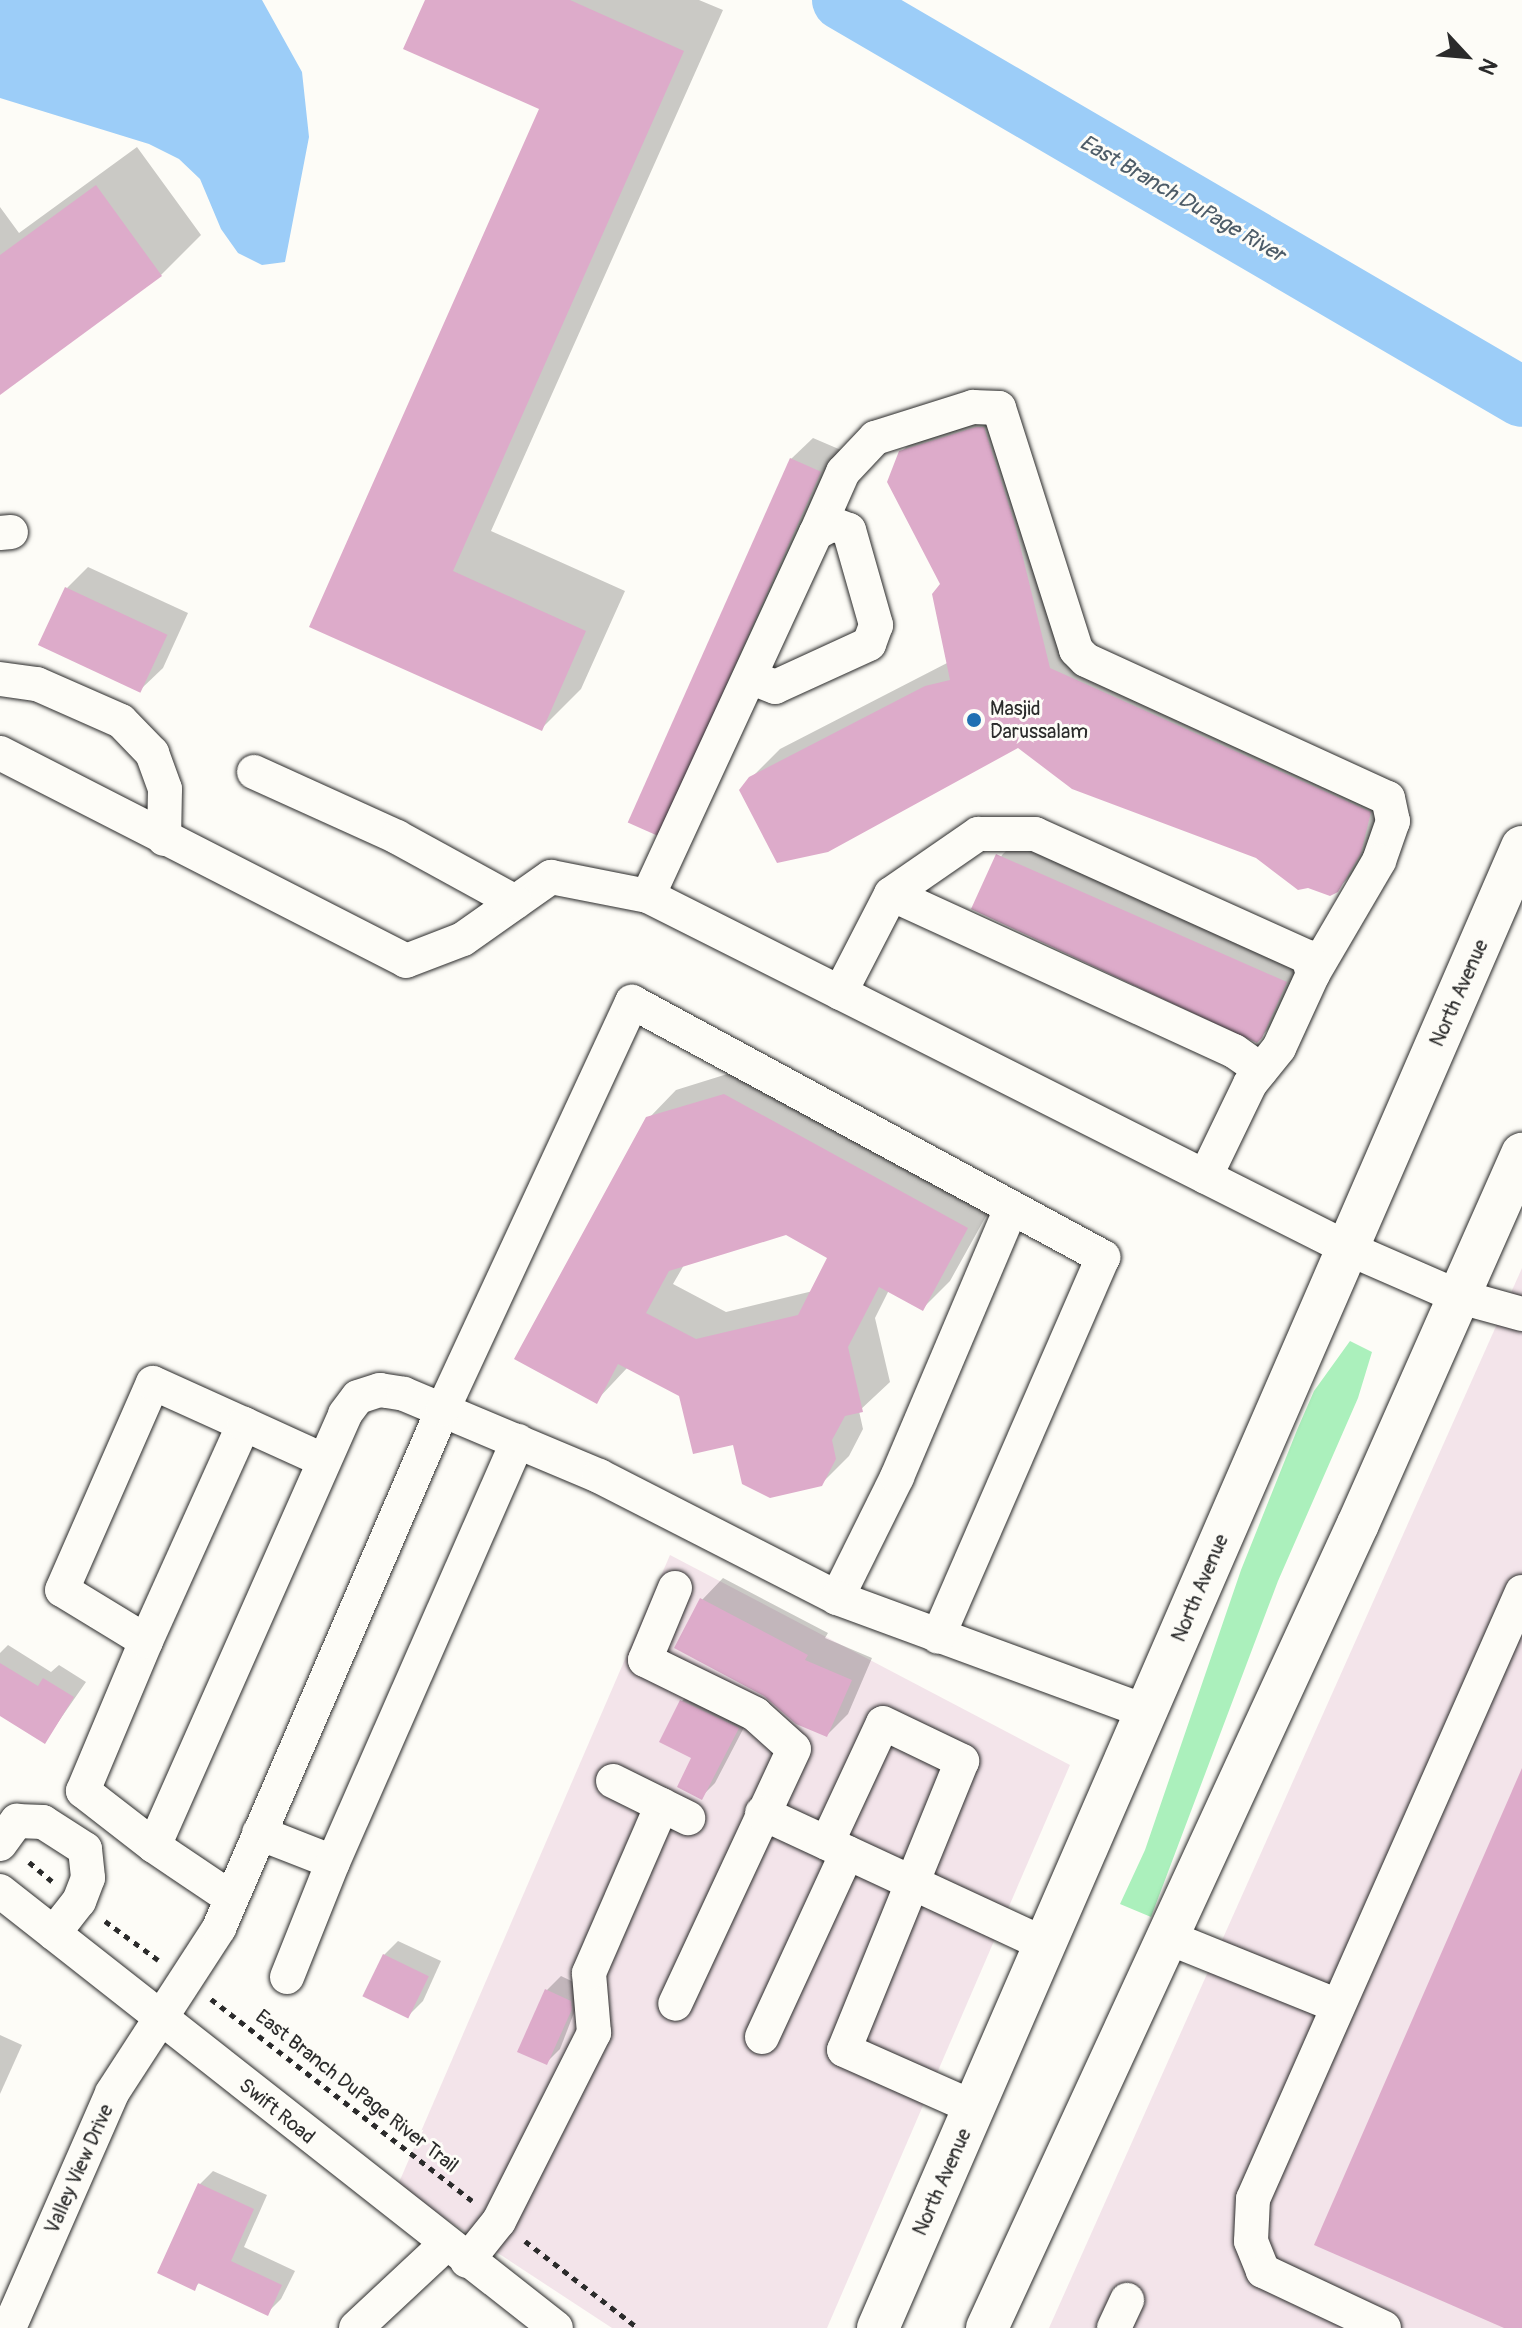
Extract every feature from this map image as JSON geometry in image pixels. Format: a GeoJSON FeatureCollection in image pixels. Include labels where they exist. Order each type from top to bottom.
{"type":"FeatureCollection","features":[{"type":"Feature","properties":{"kind":"main road","name":"North Avenue"},"geometry":{"type":"LineString","coordinates":[[877,2320],[1048,1946],[1522,847]]}},
{"type":"Feature","properties":{"kind":"main road"},"geometry":{"type":"LineString","coordinates":[[987,2328],[1522,1154]]}},
{"type":"Feature","properties":{"kind":"street"},"geometry":{"type":"LineString","coordinates":[[648,896],[843,472],[875,438],[973,407],[999,408],[1070,635],[1086,660],[1388,798],[1393,821],[1379,861],[1313,974],[1279,1048],[1261,1070],[1205,1177]]}},
{"type":"Feature","properties":{"kind":"street"},"geometry":{"type":"LineString","coordinates":[[750,677],[775,687],[869,644],[876,625],[849,530],[833,524],[816,533]]}},
{"type":"Feature","properties":{"kind":"street"},"geometry":{"type":"LineString","coordinates":[[0,679],[37,684],[121,721],[152,753],[165,789],[164,839]]}},
{"type":"Feature","properties":{"kind":"street"},"geometry":{"type":"LineString","coordinates":[[0,753],[406,961],[463,939],[551,877],[648,896],[1347,1248],[1457,1296],[1522,1314]]}},
{"type":"Feature","properties":{"kind":"street"},"geometry":{"type":"LineString","coordinates":[[254,772],[397,837],[515,902]]}},
{"type":"Feature","properties":{"kind":"street"},"geometry":{"type":"LineString","coordinates":[[840,993],[891,894],[978,834],[1035,834],[1308,957],[1313,974]]}},
{"type":"Feature","properties":{"kind":"street"},"geometry":{"type":"LineString","coordinates":[[891,894],[1234,1051],[1261,1070]]}},
{"type":"Feature","properties":{"kind":"street","name":"Valley View Drive"},"geometry":{"type":"LineString","coordinates":[[9,2328],[112,2093],[159,2014],[219,1928],[443,1409],[632,1002],[1011,1208]]}},
{"type":"Feature","properties":{"kind":"street"},"geometry":{"type":"LineString","coordinates":[[837,1598],[897,1477],[1011,1208],[1103,1257],[938,1637]]}},
{"type":"Feature","properties":{"kind":"street"},"geometry":{"type":"LineString","coordinates":[[146,1641],[62,1590],[153,1383],[323,1460]]}},
{"type":"Feature","properties":{"kind":"street"},"geometry":{"type":"LineString","coordinates":[[154,1846],[323,1460],[358,1397],[380,1390],[443,1409],[599,1476],[837,1598],[1147,1712]]}},
{"type":"Feature","properties":{"kind":"street"},"geometry":{"type":"LineString","coordinates":[[231,1898],[154,1846],[83,1791],[146,1641],[244,1424]]}},
{"type":"Feature","properties":{"kind":"street"},"geometry":{"type":"LineString","coordinates":[[287,1977],[333,1862],[518,1441]]}},
{"type":"Feature","properties":{"kind":"street"},"geometry":{"type":"LineString","coordinates":[[675,1588],[645,1660],[755,1714],[794,1749],[675,2004]]}},
{"type":"Feature","properties":{"kind":"street"},"geometry":{"type":"LineString","coordinates":[[1384,2328],[1263,2271],[1251,2241],[1253,2199],[1522,1592]]}},
{"type":"Feature","properties":{"kind":"street"},"geometry":{"type":"LineString","coordinates":[[762,2037],[883,1723],[962,1761],[844,2050],[975,2108]]}},
{"type":"Feature","properties":{"kind":"street"},"geometry":{"type":"LineString","coordinates":[[356,2328],[499,2221],[594,2033],[589,1973],[675,1811],[613,1781]]}},
{"type":"Feature","properties":{"kind":"street"},"geometry":{"type":"LineString","coordinates":[[762,1813],[1048,1946]]}},
{"type":"Feature","properties":{"kind":"street"},"geometry":{"type":"LineString","coordinates":[[10,1850],[17,1821],[43,1822],[85,1849],[88,1878],[79,1901],[54,1933]]}},
{"type":"Feature","properties":{"kind":"street"},"geometry":{"type":"LineString","coordinates":[[259,1833],[333,1862]]}},
{"type":"Feature","properties":{"kind":"street","name":"Swift Road"},"geometry":{"type":"LineString","coordinates":[[0,1891],[159,2014],[456,2253],[556,2328]]}},
{"type":"Feature","properties":{"kind":"street"},"geometry":{"type":"LineString","coordinates":[[1167,1937],[1338,2006]]}},
{"type":"Feature","properties":{"kind":"path"},"geometry":{"type":"LineString","coordinates":[[10,1850],[63,1889]]}},
{"type":"Feature","properties":{"kind":"path"},"geometry":{"type":"LineString","coordinates":[[103,1919],[150,1955]]}},
{"type":"Feature","properties":{"kind":"path","name":"East Branch DuPage River Trail"},"geometry":{"type":"LineString","coordinates":[[215,2002],[479,2206]]}},
{"type":"Feature","properties":{"kind":"path"},"geometry":{"type":"LineString","coordinates":[[515,2234],[638,2328]]}},
{"type":"Feature","properties":{"kind":"shaded area"},"geometry":{"type":"Polygon","coordinates":[[[1522,1268],[1522,2328],[1049,2328],[1522,1268]]]}},
{"type":"Feature","properties":{"kind":"shaded area"},"geometry":{"type":"Polygon","coordinates":[[[670,1555],[1070,1765],[827,2328],[612,2328],[397,2187],[670,1555]]]}},
{"type":"Feature","properties":{"kind":"green space"},"geometry":{"type":"Polygon","coordinates":[[[1350,1341],[1372,1352],[1358,1398],[1278,1581],[1151,1917],[1120,1904],[1145,1850],[1241,1570],[1297,1430],[1314,1391],[1350,1341]]]}},
{"type":"Feature","properties":{"kind":"water"},"geometry":{"type":"Polygon","coordinates":[[[0,0],[262,0],[302,72],[309,137],[285,262],[262,265],[238,253],[221,229],[200,179],[179,159],[149,144],[0,98],[0,0]]]}},
{"type":"Feature","properties":{"kind":"building"},"geometry":{"type":"Polygon","coordinates":[[[425,0],[570,0],[684,51],[453,571],[586,631],[542,731],[309,627],[539,109],[403,49],[425,0]]]}},
{"type":"Feature","properties":{"kind":"building"},"geometry":{"type":"Polygon","coordinates":[[[96,185],[162,276],[0,395],[0,255],[96,185]]]}},
{"type":"Feature","properties":{"kind":"building"},"geometry":{"type":"Polygon","coordinates":[[[984,427],[1014,521],[1050,668],[1371,812],[1361,853],[1338,892],[1330,896],[1308,888],[1298,890],[1256,858],[1072,789],[1018,748],[828,852],[777,863],[739,790],[749,777],[925,686],[950,680],[932,594],[940,584],[887,482],[899,451],[984,427]]]}},
{"type":"Feature","properties":{"kind":"building"},"geometry":{"type":"Polygon","coordinates":[[[790,458],[821,472],[659,836],[628,823],[790,458]]]}},
{"type":"Feature","properties":{"kind":"building"},"geometry":{"type":"Polygon","coordinates":[[[65,587],[167,635],[140,693],[38,645],[65,587]]]}},
{"type":"Feature","properties":{"kind":"building"},"geometry":{"type":"Polygon","coordinates":[[[996,854],[1287,982],[1262,1038],[1257,1043],[971,909],[996,854]]]}},
{"type":"Feature","properties":{"kind":"building"},"geometry":{"type":"Polygon","coordinates":[[[724,1094],[968,1228],[923,1311],[879,1287],[848,1347],[863,1412],[845,1416],[832,1440],[836,1459],[822,1486],[770,1498],[742,1484],[733,1445],[693,1454],[679,1396],[618,1364],[597,1404],[514,1359],[646,1117],[724,1094]],[[786,1235],[669,1271],[646,1313],[696,1339],[798,1315],[827,1258],[786,1235]]]}},
{"type":"Feature","properties":{"kind":"building"},"geometry":{"type":"Polygon","coordinates":[[[700,1598],[808,1655],[805,1660],[852,1680],[827,1737],[796,1724],[764,1696],[674,1648],[700,1598]]]}},
{"type":"Feature","properties":{"kind":"building"},"geometry":{"type":"Polygon","coordinates":[[[0,1663],[38,1686],[43,1678],[74,1697],[45,1744],[0,1716],[0,1663]]]}},
{"type":"Feature","properties":{"kind":"building"},"geometry":{"type":"Polygon","coordinates":[[[680,1700],[739,1728],[702,1800],[677,1787],[691,1758],[659,1742],[680,1700]]]}},
{"type":"Feature","properties":{"kind":"building"},"geometry":{"type":"Polygon","coordinates":[[[1522,1768],[1522,2328],[1504,2328],[1314,2245],[1522,1768]]]}},
{"type":"Feature","properties":{"kind":"building"},"geometry":{"type":"Polygon","coordinates":[[[383,1954],[429,1976],[408,2019],[362,1996],[383,1954]]]}},
{"type":"Feature","properties":{"kind":"building"},"geometry":{"type":"Polygon","coordinates":[[[545,1989],[571,2001],[572,2009],[547,2065],[517,2052],[545,1989]]]}},
{"type":"Feature","properties":{"kind":"building"},"geometry":{"type":"Polygon","coordinates":[[[198,2183],[254,2209],[231,2261],[282,2285],[268,2316],[198,2283],[195,2291],[157,2273],[198,2183]]]}},
{"type":"Feature","properties":{"kind":"waterway","name":"East Branch DuPage River"},"geometry":{"type":"LineString","coordinates":[[842,0],[1522,397]]}},
{"type":"Feature","properties":{"kind":"place","name":"Masjid Darussalam"},"geometry":{"type":"Point","coordinates":[974,720]}}]}
